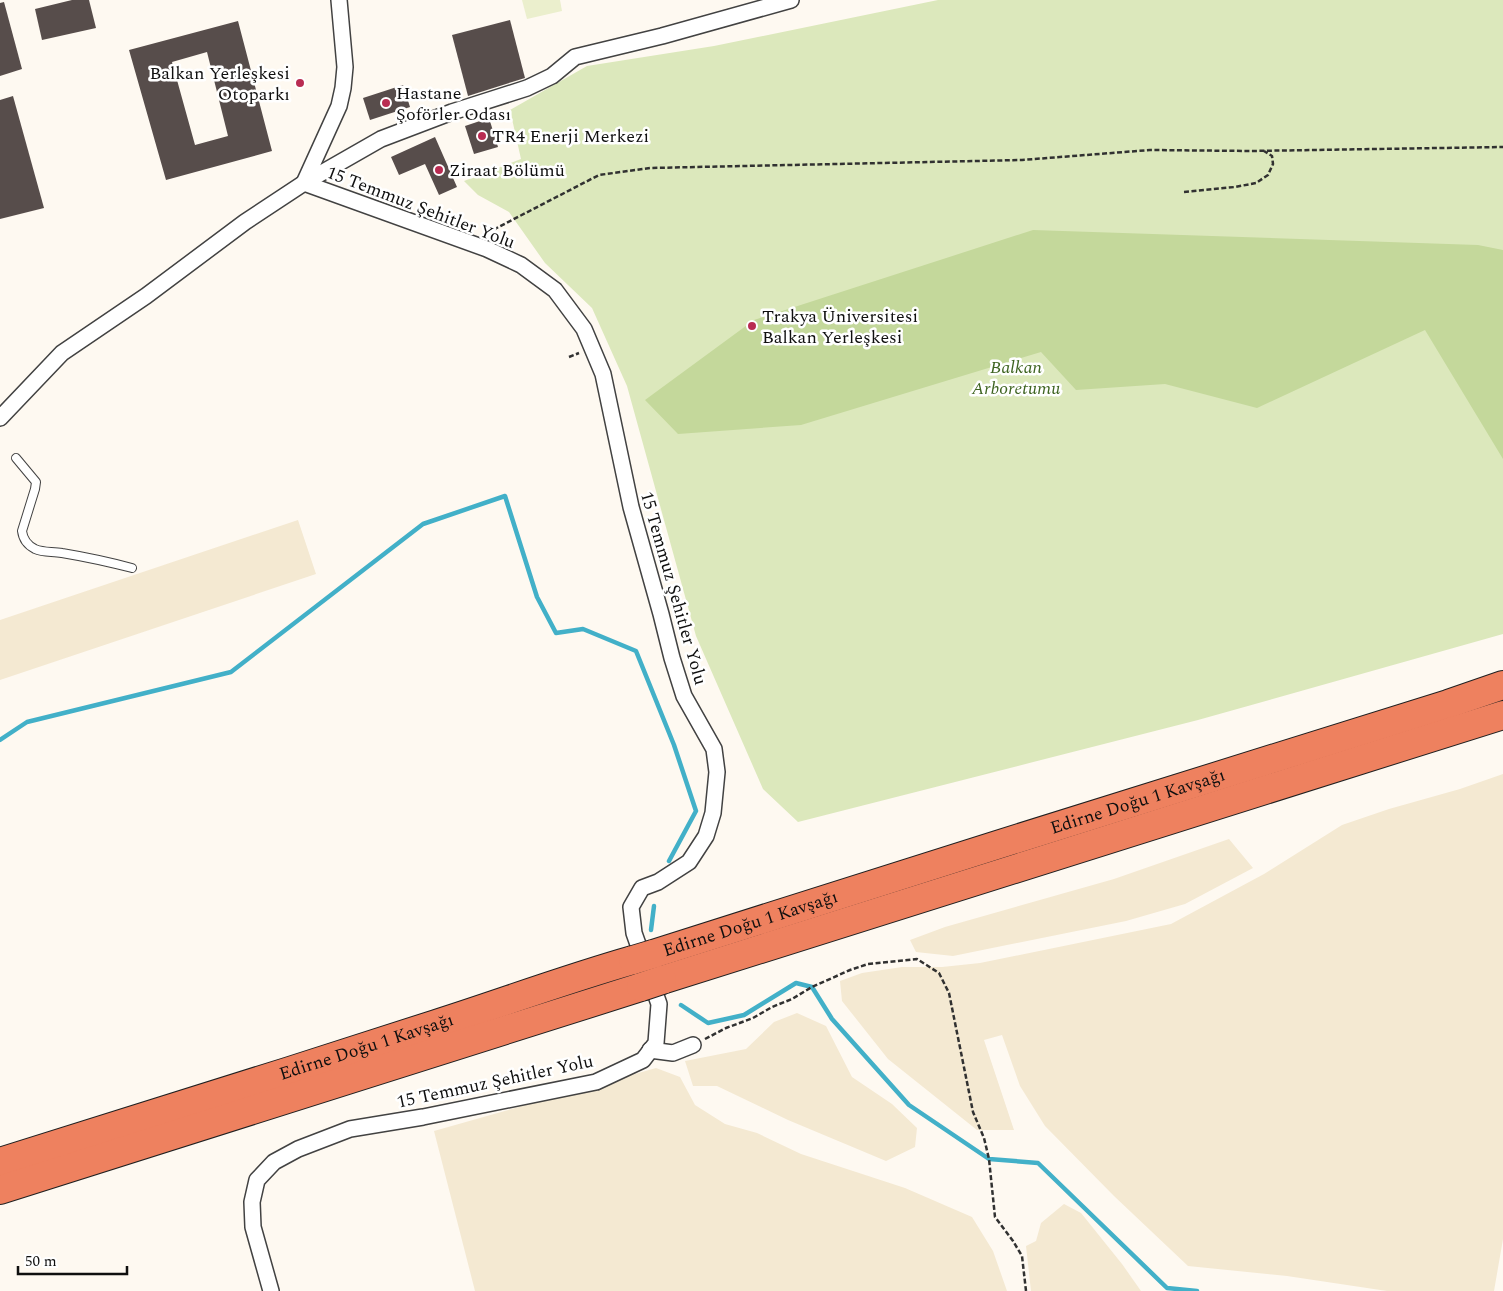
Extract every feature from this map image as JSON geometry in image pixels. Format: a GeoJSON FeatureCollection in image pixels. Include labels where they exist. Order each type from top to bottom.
{"type":"FeatureCollection","features":[{"type":"Feature","properties":{"kind":"highway","name":"Edirne Doğu 1 Kavşağı"},"geometry":{"type":"LineString","coordinates":[[0,1162],[189,1104],[596,970],[643,957],[1430,710],[1503,685]]}},
{"type":"Feature","properties":{"kind":"highway","name":"Edirne Doğu 1 Kavşağı"},"geometry":{"type":"LineString","coordinates":[[0,1190],[900,903],[1503,715]]}},
{"type":"Feature","properties":{"kind":"street"},"geometry":{"type":"LineString","coordinates":[[304,183],[339,106],[343,88],[345,67],[339,0]]}},
{"type":"Feature","properties":{"kind":"street"},"geometry":{"type":"LineString","coordinates":[[0,418],[62,353],[146,296],[245,222],[304,183],[382,139],[452,112],[527,88],[552,76],[576,57],[662,36],[791,0]]}},
{"type":"Feature","properties":{"kind":"street","name":"15 Temmuz Şehitler Yolu"},"geometry":{"type":"LineString","coordinates":[[271,1291],[253,1227],[252,1202],[258,1180],[274,1162],[298,1148],[350,1128],[423,1117],[596,1082],[643,1060],[656,1043],[659,1004],[634,933],[631,907],[642,888],[658,882],[688,862],[706,836],[712,813],[717,772],[714,750],[684,696],[672,658],[631,507],[604,374],[584,328],[555,290],[521,265],[487,249],[304,183]]}},
{"type":"Feature","properties":{"kind":"street"},"geometry":{"type":"LineString","coordinates":[[650,1050],[673,1053],[693,1045]]}},
{"type":"Feature","properties":{"kind":"lane"},"geometry":{"type":"LineString","coordinates":[[16,458],[36,482],[22,531],[23,538],[27,543],[42,551],[60,552],[132,568]]}},
{"type":"Feature","properties":{"kind":"path"},"geometry":{"type":"LineString","coordinates":[[468,242],[599,175],[650,168],[1022,160],[1150,150],[1263,151],[1503,147]]}},
{"type":"Feature","properties":{"kind":"path"},"geometry":{"type":"LineString","coordinates":[[1184,192],[1251,185],[1262,180],[1268,175],[1274,160],[1270,154],[1263,151]]}},
{"type":"Feature","properties":{"kind":"path"},"geometry":{"type":"LineString","coordinates":[[693,1045],[726,1028],[753,1018],[772,1007],[792,1000],[812,987],[868,964],[917,959],[939,973],[949,993],[973,1112],[984,1138],[989,1159],[995,1217],[1022,1256],[1026,1291]]}},
{"type":"Feature","properties":{"kind":"shaded area"},"geometry":{"type":"Polygon","coordinates":[[[298,520],[316,574],[0,680],[0,620],[298,520]]]}},
{"type":"Feature","properties":{"kind":"shaded area"},"geometry":{"type":"Polygon","coordinates":[[[1503,774],[1503,1239],[1494,1291],[1387,1291],[1287,1276],[1188,1266],[1114,1196],[1045,1126],[1020,1086],[1002,1035],[984,1040],[1014,1130],[977,1130],[888,1059],[842,1001],[840,981],[862,973],[902,967],[942,967],[980,963],[1171,924],[1264,874],[1342,825],[1503,774]]]}},
{"type":"Feature","properties":{"kind":"shaded area"},"geometry":{"type":"Polygon","coordinates":[[[1229,839],[1253,868],[1185,904],[1126,921],[953,956],[916,952],[910,940],[945,927],[1114,879],[1229,839]]]}},
{"type":"Feature","properties":{"kind":"shaded area"},"geometry":{"type":"Polygon","coordinates":[[[797,1013],[826,1026],[852,1077],[892,1104],[917,1128],[915,1147],[886,1161],[788,1120],[717,1086],[693,1086],[685,1061],[746,1049],[774,1022],[797,1013]]]}},
{"type":"Feature","properties":{"kind":"shaded area"},"geometry":{"type":"Polygon","coordinates":[[[656,1068],[680,1077],[695,1105],[725,1124],[757,1133],[801,1154],[905,1188],[972,1217],[993,1251],[1007,1291],[475,1291],[434,1131],[656,1068]]]}},
{"type":"Feature","properties":{"kind":"shaded area"},"geometry":{"type":"Polygon","coordinates":[[[1064,1204],[1081,1213],[1141,1291],[1031,1291],[1026,1246],[1036,1241],[1041,1223],[1064,1204]]]}},
{"type":"Feature","properties":{"kind":"green space"},"geometry":{"type":"Polygon","coordinates":[[[522,0],[560,0],[562,11],[527,19],[522,0]]]}},
{"type":"Feature","properties":{"kind":"green space","name":"Balkan Arboretumu"},"geometry":{"type":"Polygon","coordinates":[[[938,0],[1503,0],[1503,634],[1198,720],[798,822],[763,789],[696,636],[627,386],[592,308],[545,263],[509,212],[478,195],[464,181],[521,159],[510,110],[587,66],[714,46],[938,0]]]}},
{"type":"Feature","properties":{"kind":"green space"},"geometry":{"type":"Polygon","coordinates":[[[1033,230],[1478,245],[1503,250],[1503,459],[1425,330],[1257,408],[1165,384],[1076,390],[1041,352],[801,425],[678,434],[645,400],[754,320],[1033,230]]]}},
{"type":"Feature","properties":{"kind":"building"},"geometry":{"type":"Polygon","coordinates":[[[72,0],[89,0],[96,28],[42,40],[35,9],[72,0]]]}},
{"type":"Feature","properties":{"kind":"building"},"geometry":{"type":"Polygon","coordinates":[[[4,2],[22,69],[0,76],[0,3],[4,2]]]}},
{"type":"Feature","properties":{"kind":"building"},"geometry":{"type":"Polygon","coordinates":[[[510,20],[525,78],[468,96],[452,35],[510,20]]]}},
{"type":"Feature","properties":{"kind":"building"},"geometry":{"type":"Polygon","coordinates":[[[238,21],[272,151],[166,180],[129,50],[238,21]],[[207,52],[172,62],[195,145],[228,136],[207,52]]]}},
{"type":"Feature","properties":{"kind":"building","name":"Hastane Şoförler Odası"},"geometry":{"type":"Polygon","coordinates":[[[403,85],[410,107],[370,120],[363,98],[403,85]]]}},
{"type":"Feature","properties":{"kind":"building"},"geometry":{"type":"Polygon","coordinates":[[[13,96],[44,208],[0,219],[0,100],[13,96]]]}},
{"type":"Feature","properties":{"kind":"building","name":"TR4 Enerji Merkezi"},"geometry":{"type":"Polygon","coordinates":[[[489,118],[498,147],[474,154],[465,126],[489,118]]]}},
{"type":"Feature","properties":{"kind":"building","name":"Ziraat Bölümü"},"geometry":{"type":"Polygon","coordinates":[[[435,137],[457,187],[439,195],[425,164],[399,175],[391,157],[435,137]]]}},
{"type":"Feature","properties":{"kind":"waterway"},"geometry":{"type":"LineString","coordinates":[[0,740],[27,722],[231,672],[423,524],[505,496],[537,597],[556,633],[583,629],[636,651],[674,745],[696,811],[669,861]]}},
{"type":"Feature","properties":{"kind":"waterway"},"geometry":{"type":"LineString","coordinates":[[651,930],[654,906]]}},
{"type":"Feature","properties":{"kind":"waterway"},"geometry":{"type":"LineString","coordinates":[[681,1005],[708,1023],[744,1015],[796,983],[812,987],[832,1019],[909,1105],[989,1159],[1038,1163],[1167,1288],[1197,1291]]}},
{"type":"Feature","properties":{"kind":"place","name":"Balkan Yerleşkesi Otoparkı"},"geometry":{"type":"Point","coordinates":[300,83]}},
{"type":"Feature","properties":{"kind":"place","name":"Hastane Şoförler Odası"},"geometry":{"type":"Point","coordinates":[386,103]}},
{"type":"Feature","properties":{"kind":"place","name":"TR4 Enerji Merkezi"},"geometry":{"type":"Point","coordinates":[482,136]}},
{"type":"Feature","properties":{"kind":"place","name":"Ziraat Bölümü"},"geometry":{"type":"Point","coordinates":[439,170]}},
{"type":"Feature","properties":{"kind":"place","name":"Trakya Üniversitesi Balkan Yerleşkesi"},"geometry":{"type":"Point","coordinates":[752,326]}}]}
